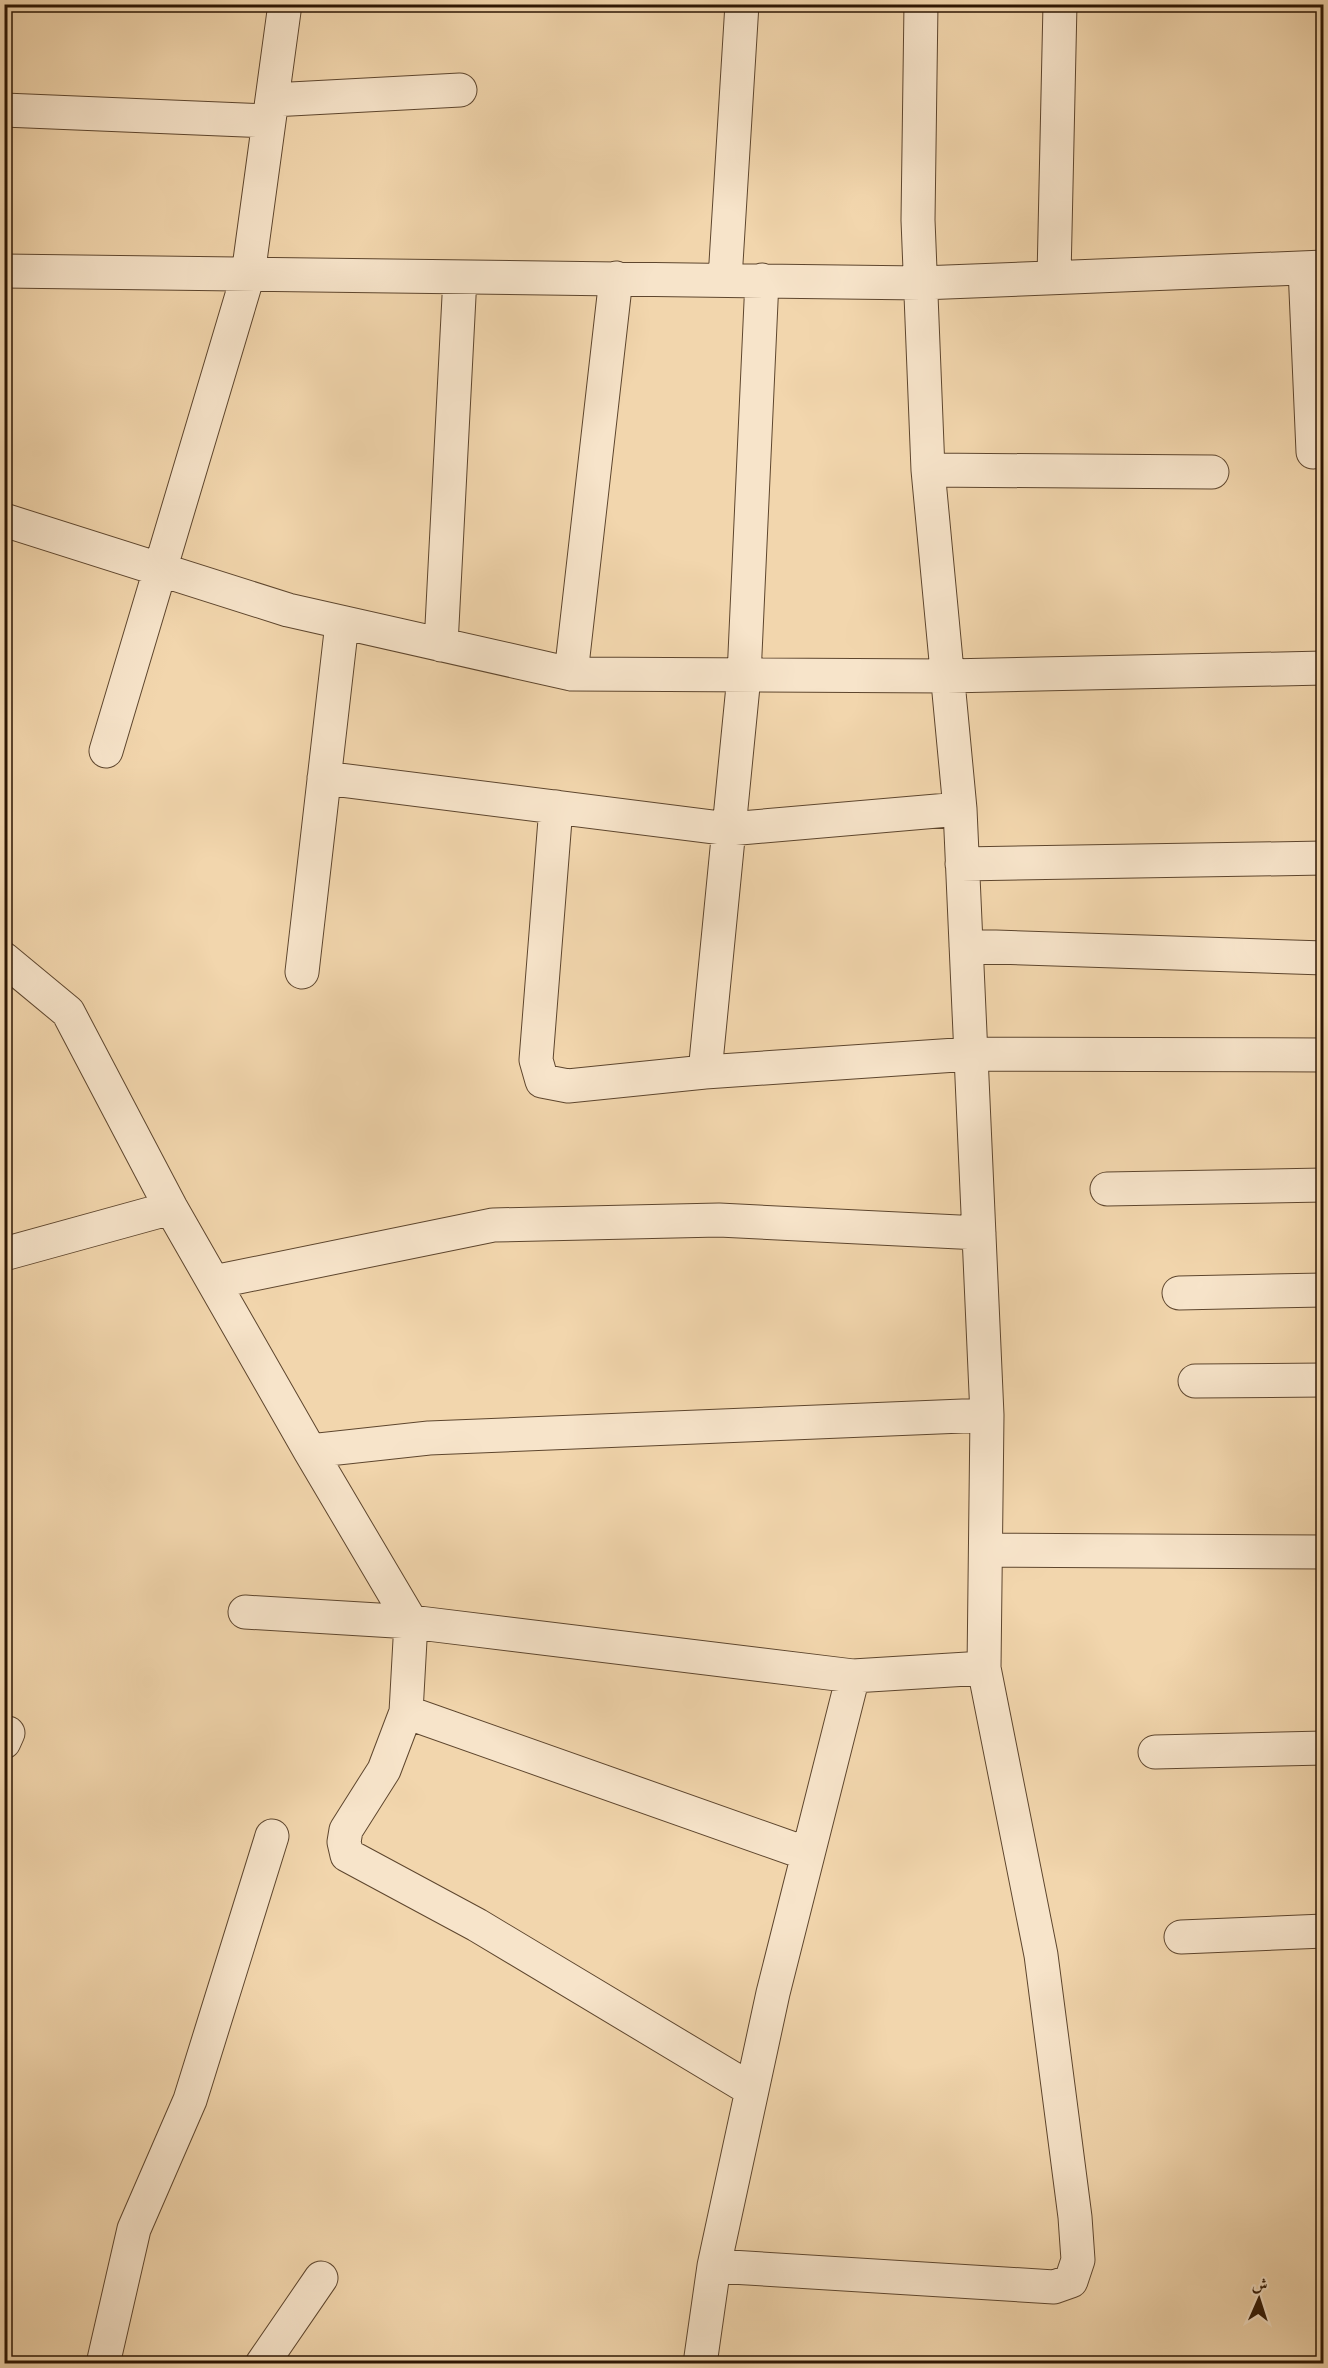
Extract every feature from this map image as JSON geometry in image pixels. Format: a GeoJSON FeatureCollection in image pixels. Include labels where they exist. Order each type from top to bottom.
{"type":"FeatureCollection","features":[{"type":"Feature","properties":{"kind":"street"},"geometry":{"type":"LineString","coordinates":[[106,752],[248,276],[285,4]]}},
{"type":"Feature","properties":{"kind":"street"},"geometry":{"type":"LineString","coordinates":[[725,279],[742,4]]}},
{"type":"Feature","properties":{"kind":"street"},"geometry":{"type":"LineString","coordinates":[[714,2266],[1054,2287],[1071,2281],[1078,2260],[1076,2217],[1041,1955],[984,1668],[987,1415],[960,809],[928,470],[918,220],[921,4]]}},
{"type":"Feature","properties":{"kind":"street"},"geometry":{"type":"LineString","coordinates":[[1054,277],[1060,4]]}},
{"type":"Feature","properties":{"kind":"street"},"geometry":{"type":"LineString","coordinates":[[4,110],[270,111],[460,90]]}},
{"type":"Feature","properties":{"kind":"street"},"geometry":{"type":"LineString","coordinates":[[4,271],[248,276],[725,279],[921,283],[1314,267],[1313,452]]}},
{"type":"Feature","properties":{"kind":"street"},"geometry":{"type":"LineString","coordinates":[[441,645],[459,277]]}},
{"type":"Feature","properties":{"kind":"street"},"geometry":{"type":"LineString","coordinates":[[571,674],[615,278]]}},
{"type":"Feature","properties":{"kind":"street"},"geometry":{"type":"LineString","coordinates":[[705,1072],[744,676],[762,280]]}},
{"type":"Feature","properties":{"kind":"street"},"geometry":{"type":"LineString","coordinates":[[928,470],[1212,472]]}},
{"type":"Feature","properties":{"kind":"street"},"geometry":{"type":"LineString","coordinates":[[4,520],[288,610],[571,674],[947,676],[1323,668]]}},
{"type":"Feature","properties":{"kind":"street"},"geometry":{"type":"LineString","coordinates":[[302,972],[342,623]]}},
{"type":"Feature","properties":{"kind":"street"},"geometry":{"type":"LineString","coordinates":[[324,778],[729,829],[960,809]]}},
{"type":"Feature","properties":{"kind":"street"},"geometry":{"type":"LineString","coordinates":[[556,807],[536,1060],[542,1081],[568,1086],[705,1072],[971,1053],[1323,1055]]}},
{"type":"Feature","properties":{"kind":"street"},"geometry":{"type":"LineString","coordinates":[[962,864],[1323,858]]}},
{"type":"Feature","properties":{"kind":"street"},"geometry":{"type":"LineString","coordinates":[[966,946],[1323,958]]}},
{"type":"Feature","properties":{"kind":"street"},"geometry":{"type":"LineString","coordinates":[[4,959],[68,1012],[171,1208],[411,1622],[406,1712],[384,1770],[346,1830],[344,1842],[347,1855],[477,1925],[752,2090]]}},
{"type":"Feature","properties":{"kind":"street"},"geometry":{"type":"LineString","coordinates":[[1107,1189],[1323,1185]]}},
{"type":"Feature","properties":{"kind":"street"},"geometry":{"type":"LineString","coordinates":[[4,1254],[171,1208]]}},
{"type":"Feature","properties":{"kind":"street"},"geometry":{"type":"LineString","coordinates":[[214,1282],[493,1225],[719,1220],[979,1233]]}},
{"type":"Feature","properties":{"kind":"street"},"geometry":{"type":"LineString","coordinates":[[1179,1293],[1323,1290]]}},
{"type":"Feature","properties":{"kind":"street"},"geometry":{"type":"LineString","coordinates":[[1196,1381],[1323,1380]]}},
{"type":"Feature","properties":{"kind":"street"},"geometry":{"type":"LineString","coordinates":[[310,1451],[429,1438],[987,1415]]}},
{"type":"Feature","properties":{"kind":"street"},"geometry":{"type":"LineString","coordinates":[[986,1550],[1323,1552]]}},
{"type":"Feature","properties":{"kind":"street"},"geometry":{"type":"LineString","coordinates":[[245,1612],[411,1622],[853,1676],[984,1668]]}},
{"type":"Feature","properties":{"kind":"street"},"geometry":{"type":"LineString","coordinates":[[700,2364],[714,2266],[773,1993],[853,1676]]}},
{"type":"Feature","properties":{"kind":"street"},"geometry":{"type":"LineString","coordinates":[[406,1712],[808,1854]]}},
{"type":"Feature","properties":{"kind":"street"},"geometry":{"type":"LineString","coordinates":[[1155,1752],[1323,1748]]}},
{"type":"Feature","properties":{"kind":"street"},"geometry":{"type":"LineString","coordinates":[[103,2364],[134,2229],[190,2100],[272,1836]]}},
{"type":"Feature","properties":{"kind":"street"},"geometry":{"type":"LineString","coordinates":[[1181,1937],[1323,1931]]}},
{"type":"Feature","properties":{"kind":"street"},"geometry":{"type":"LineString","coordinates":[[262,2364],[321,2278]]}}]}
